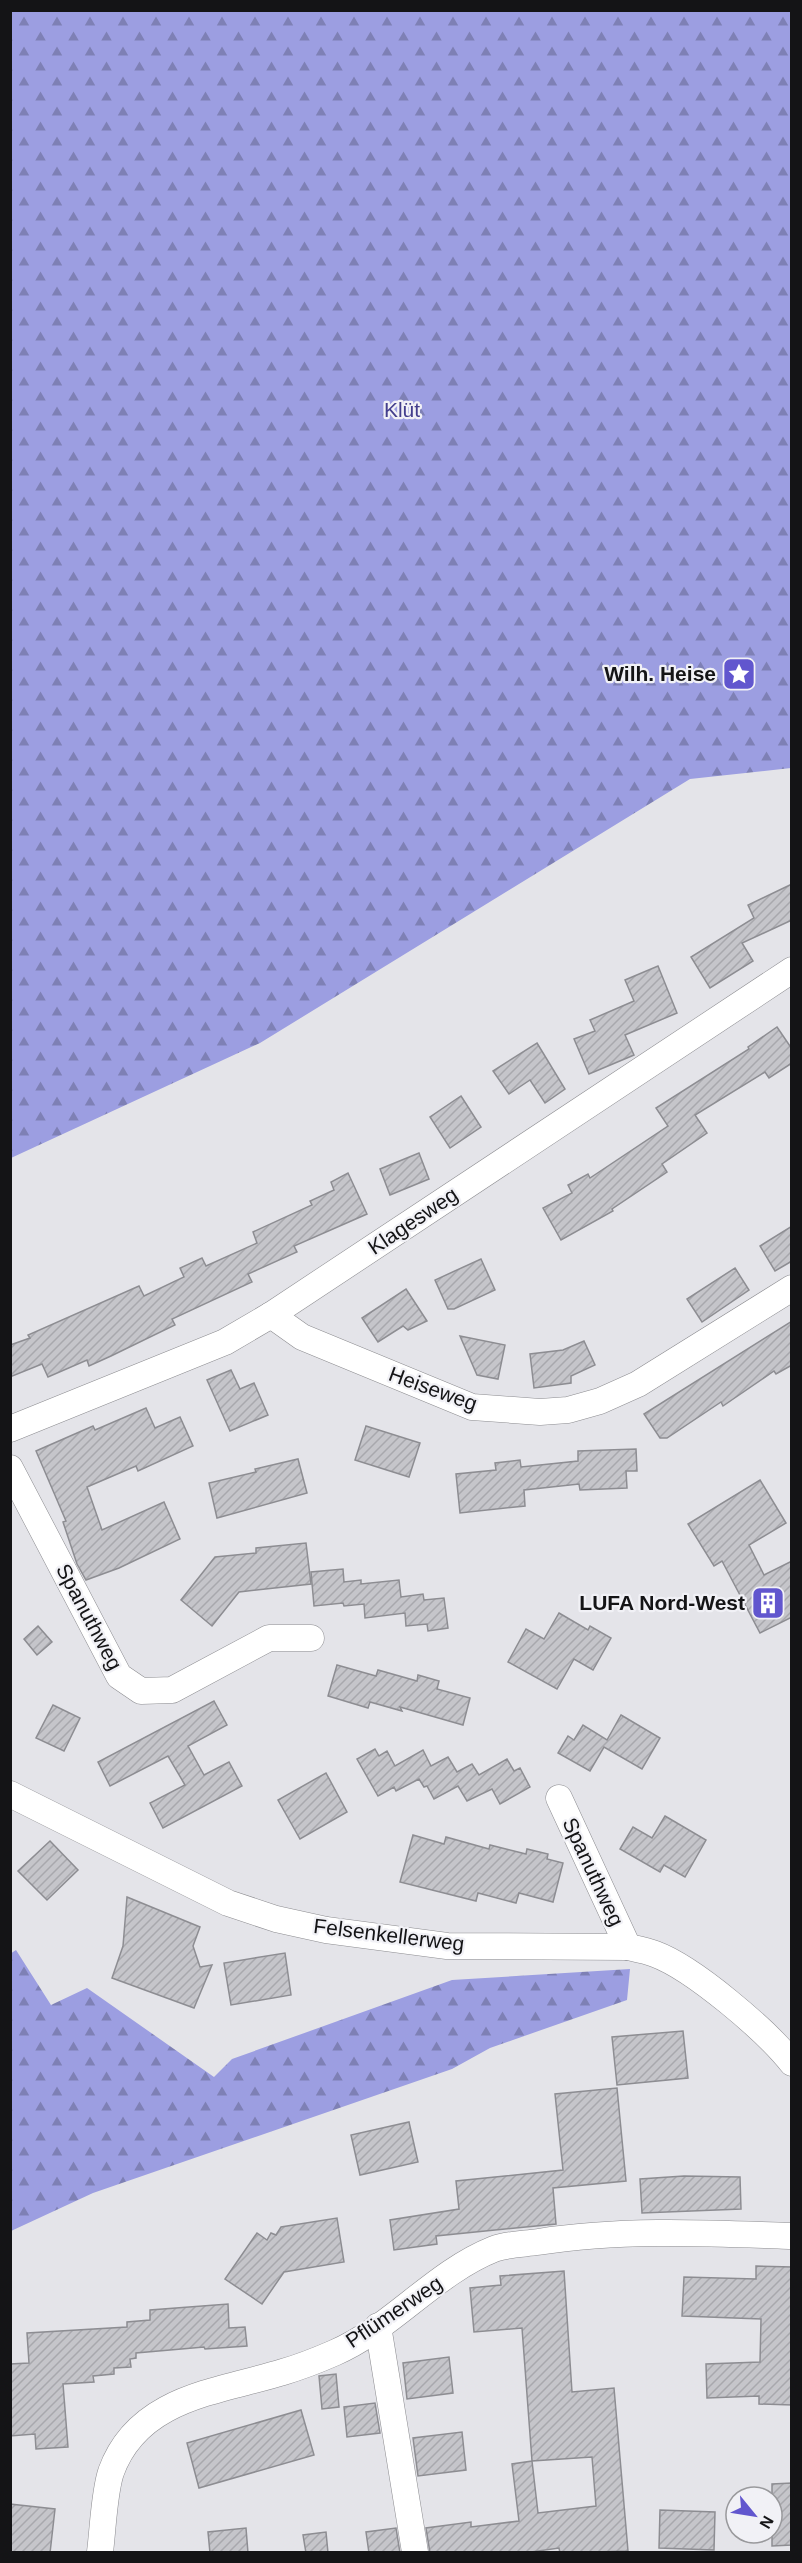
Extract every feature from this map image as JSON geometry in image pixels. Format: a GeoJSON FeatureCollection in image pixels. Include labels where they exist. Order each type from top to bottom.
{"type":"FeatureCollection","features":[{"type":"Feature","properties":{"kind":"street","name":"Klagesweg"},"geometry":{"type":"LineString","coordinates":[[10,1428],[225,1342],[271,1315],[792,970]]}},
{"type":"Feature","properties":{"kind":"street","name":"Heiseweg"},"geometry":{"type":"LineString","coordinates":[[271,1315],[302,1337],[472,1407],[540,1412],[568,1410],[600,1401],[638,1384],[792,1288]]}},
{"type":"Feature","properties":{"kind":"street","name":"Spanuthweg"},"geometry":{"type":"LineString","coordinates":[[10,1468],[119,1676],[141,1691],[172,1690],[269,1638],[311,1638]]}},
{"type":"Feature","properties":{"kind":"street","name":"Felsenkellerweg"},"geometry":{"type":"LineString","coordinates":[[10,1794],[228,1903],[276,1918],[326,1930],[447,1946],[628,1947],[656,1954],[680,1967],[733,2006],[780,2048],[792,2063]]}},
{"type":"Feature","properties":{"kind":"street","name":"Spanuthweg"},"geometry":{"type":"LineString","coordinates":[[559,1798],[628,1947]]}},
{"type":"Feature","properties":{"kind":"street","name":"Pflümerweg"},"geometry":{"type":"LineString","coordinates":[[100,2553],[111,2473],[125,2443],[151,2418],[189,2397],[284,2372],[336,2352],[378,2326],[461,2266],[495,2249],[569,2237],[694,2232],[792,2236]]}},
{"type":"Feature","properties":{"kind":"street"},"geometry":{"type":"LineString","coordinates":[[378,2326],[414,2553]]}},
{"type":"Feature","properties":{"kind":"green space","name":"Klüt"},"geometry":{"type":"Polygon","coordinates":[[[10,11],[792,11],[791,768],[690,779],[260,1043],[11,1158],[10,11]]]}},
{"type":"Feature","properties":{"kind":"green space"},"geometry":{"type":"Polygon","coordinates":[[[16,1950],[51,2005],[87,1988],[214,2077],[232,2059],[452,1980],[630,1969],[627,2000],[490,2048],[452,2069],[93,2193],[11,2231],[10,1954],[16,1950]]]}},
{"type":"Feature","properties":{"kind":"building"},"geometry":{"type":"Polygon","coordinates":[[[792,884],[792,920],[742,943],[753,961],[710,988],[691,957],[754,918],[748,905],[792,884]]]}},
{"type":"Feature","properties":{"kind":"building"},"geometry":{"type":"Polygon","coordinates":[[[658,966],[677,1013],[625,1035],[634,1055],[589,1074],[574,1039],[595,1031],[590,1020],[634,1001],[625,980],[658,966]]]}},
{"type":"Feature","properties":{"kind":"building"},"geometry":{"type":"Polygon","coordinates":[[[777,1027],[792,1049],[792,1063],[769,1078],[765,1072],[695,1115],[707,1133],[662,1164],[667,1172],[612,1209],[613,1211],[561,1240],[543,1208],[572,1193],[568,1185],[588,1174],[590,1178],[668,1126],[656,1108],[749,1049],[748,1047],[777,1027]]]}},
{"type":"Feature","properties":{"kind":"building"},"geometry":{"type":"Polygon","coordinates":[[[537,1043],[565,1089],[545,1103],[530,1080],[509,1094],[493,1071],[537,1043]]]}},
{"type":"Feature","properties":{"kind":"building"},"geometry":{"type":"Polygon","coordinates":[[[461,1096],[481,1127],[450,1148],[430,1117],[461,1096]]]}},
{"type":"Feature","properties":{"kind":"building"},"geometry":{"type":"Polygon","coordinates":[[[419,1153],[429,1179],[390,1195],[380,1169],[419,1153]]]}},
{"type":"Feature","properties":{"kind":"building"},"geometry":{"type":"Polygon","coordinates":[[[348,1173],[367,1214],[294,1246],[297,1252],[248,1274],[252,1282],[172,1319],[175,1325],[111,1356],[89,1366],[87,1360],[48,1377],[42,1364],[10,1377],[10,1345],[30,1338],[28,1335],[139,1286],[144,1296],[184,1277],[180,1268],[202,1258],[206,1266],[257,1243],[253,1232],[312,1205],[310,1201],[334,1190],[331,1182],[348,1173]]]}},
{"type":"Feature","properties":{"kind":"building"},"geometry":{"type":"Polygon","coordinates":[[[792,1226],[792,1261],[775,1271],[760,1246],[792,1226]]]}},
{"type":"Feature","properties":{"kind":"building"},"geometry":{"type":"Polygon","coordinates":[[[481,1259],[495,1290],[454,1309],[448,1309],[435,1280],[481,1259]]]}},
{"type":"Feature","properties":{"kind":"building"},"geometry":{"type":"Polygon","coordinates":[[[735,1268],[749,1290],[702,1322],[687,1299],[735,1268]]]}},
{"type":"Feature","properties":{"kind":"building"},"geometry":{"type":"Polygon","coordinates":[[[406,1289],[427,1321],[408,1330],[403,1326],[378,1342],[362,1318],[406,1289]]]}},
{"type":"Feature","properties":{"kind":"building"},"geometry":{"type":"Polygon","coordinates":[[[792,1321],[792,1365],[776,1374],[774,1371],[723,1406],[721,1402],[667,1438],[660,1438],[644,1414],[792,1321]]]}},
{"type":"Feature","properties":{"kind":"building"},"geometry":{"type":"Polygon","coordinates":[[[460,1336],[505,1345],[498,1379],[477,1375],[460,1336]]]}},
{"type":"Feature","properties":{"kind":"building"},"geometry":{"type":"Polygon","coordinates":[[[584,1341],[595,1365],[571,1376],[571,1383],[534,1388],[530,1354],[563,1350],[584,1341]]]}},
{"type":"Feature","properties":{"kind":"building"},"geometry":{"type":"Polygon","coordinates":[[[231,1370],[240,1389],[254,1383],[268,1415],[230,1431],[207,1380],[231,1370]]]}},
{"type":"Feature","properties":{"kind":"building"},"geometry":{"type":"Polygon","coordinates":[[[146,1408],[155,1428],[180,1417],[193,1446],[138,1471],[136,1466],[87,1487],[102,1530],[164,1502],[180,1539],[119,1568],[86,1580],[77,1564],[63,1522],[66,1521],[36,1451],[93,1426],[95,1430],[146,1408]]]}},
{"type":"Feature","properties":{"kind":"building"},"geometry":{"type":"Polygon","coordinates":[[[366,1426],[420,1443],[409,1477],[355,1460],[366,1426]]]}},
{"type":"Feature","properties":{"kind":"building"},"geometry":{"type":"Polygon","coordinates":[[[636,1449],[637,1471],[626,1471],[627,1488],[580,1490],[579,1484],[524,1490],[525,1506],[460,1513],[456,1474],[496,1470],[495,1463],[520,1460],[521,1467],[578,1461],[578,1451],[636,1449]]]}},
{"type":"Feature","properties":{"kind":"building"},"geometry":{"type":"Polygon","coordinates":[[[298,1459],[307,1493],[217,1518],[209,1483],[298,1459]]]}},
{"type":"Feature","properties":{"kind":"building"},"geometry":{"type":"Polygon","coordinates":[[[760,1480],[786,1523],[749,1545],[764,1575],[792,1561],[792,1617],[760,1633],[722,1561],[714,1566],[688,1524],[760,1480]]]}},
{"type":"Feature","properties":{"kind":"building"},"geometry":{"type":"Polygon","coordinates":[[[306,1543],[311,1584],[239,1592],[212,1626],[181,1600],[215,1557],[256,1553],[256,1548],[306,1543]]]}},
{"type":"Feature","properties":{"kind":"building"},"geometry":{"type":"Polygon","coordinates":[[[343,1569],[344,1582],[361,1580],[361,1584],[399,1580],[401,1597],[423,1594],[424,1600],[444,1598],[448,1628],[428,1631],[427,1624],[406,1626],[405,1613],[365,1618],[364,1604],[344,1606],[343,1603],[314,1606],[311,1572],[343,1569]]]}},
{"type":"Feature","properties":{"kind":"building"},"geometry":{"type":"Polygon","coordinates":[[[559,1613],[588,1630],[590,1626],[611,1638],[593,1670],[574,1659],[557,1689],[508,1662],[526,1629],[544,1639],[559,1613]]]}},
{"type":"Feature","properties":{"kind":"building"},"geometry":{"type":"Polygon","coordinates":[[[38,1626],[52,1642],[37,1655],[24,1639],[38,1626]]]}},
{"type":"Feature","properties":{"kind":"building"},"geometry":{"type":"Polygon","coordinates":[[[337,1665],[376,1676],[378,1670],[417,1681],[418,1675],[439,1681],[437,1689],[470,1698],[463,1725],[400,1707],[402,1711],[370,1702],[368,1708],[328,1696],[337,1665]]]}},
{"type":"Feature","properties":{"kind":"building"},"geometry":{"type":"Polygon","coordinates":[[[214,1701],[227,1725],[188,1746],[204,1775],[229,1762],[242,1786],[163,1828],[150,1803],[185,1785],[168,1756],[110,1786],[98,1762],[214,1701]]]}},
{"type":"Feature","properties":{"kind":"building"},"geometry":{"type":"Polygon","coordinates":[[[53,1705],[80,1718],[64,1751],[36,1738],[53,1705]]]}},
{"type":"Feature","properties":{"kind":"building"},"geometry":{"type":"Polygon","coordinates":[[[621,1715],[660,1738],[642,1769],[604,1747],[590,1771],[558,1753],[568,1736],[574,1740],[583,1725],[607,1740],[621,1715]]]}},
{"type":"Feature","properties":{"kind":"building"},"geometry":{"type":"Polygon","coordinates":[[[375,1749],[379,1756],[387,1751],[395,1766],[423,1750],[431,1766],[448,1757],[457,1772],[472,1764],[479,1775],[507,1759],[514,1771],[520,1768],[530,1787],[500,1804],[492,1789],[467,1801],[458,1786],[434,1799],[427,1786],[424,1787],[419,1779],[396,1791],[394,1787],[378,1796],[357,1759],[375,1749]]]}},
{"type":"Feature","properties":{"kind":"building"},"geometry":{"type":"Polygon","coordinates":[[[326,1773],[347,1812],[300,1839],[278,1800],[326,1773]]]}},
{"type":"Feature","properties":{"kind":"building"},"geometry":{"type":"Polygon","coordinates":[[[665,1816],[706,1840],[685,1877],[664,1865],[660,1872],[620,1849],[633,1827],[652,1838],[665,1816]]]}},
{"type":"Feature","properties":{"kind":"building"},"geometry":{"type":"Polygon","coordinates":[[[413,1835],[444,1844],[446,1837],[489,1849],[490,1845],[526,1854],[527,1849],[548,1854],[547,1859],[563,1863],[553,1902],[519,1893],[516,1903],[478,1893],[476,1901],[400,1882],[413,1835]]]}},
{"type":"Feature","properties":{"kind":"building"},"geometry":{"type":"Polygon","coordinates":[[[50,1841],[78,1870],[47,1900],[18,1871],[50,1841]]]}},
{"type":"Feature","properties":{"kind":"building"},"geometry":{"type":"Polygon","coordinates":[[[127,1897],[200,1927],[193,1946],[200,1967],[212,1965],[194,2008],[112,1978],[123,1946],[127,1897]]]}},
{"type":"Feature","properties":{"kind":"building"},"geometry":{"type":"Polygon","coordinates":[[[285,1953],[291,1995],[231,2005],[224,1963],[285,1953]]]}},
{"type":"Feature","properties":{"kind":"building"},"geometry":{"type":"Polygon","coordinates":[[[683,2031],[688,2078],[617,2085],[612,2037],[683,2031]]]}},
{"type":"Feature","properties":{"kind":"building"},"geometry":{"type":"Polygon","coordinates":[[[617,2088],[626,2181],[553,2188],[556,2224],[436,2236],[437,2244],[394,2250],[390,2220],[459,2209],[456,2181],[563,2170],[555,2094],[617,2088]]]}},
{"type":"Feature","properties":{"kind":"building"},"geometry":{"type":"Polygon","coordinates":[[[409,2122],[418,2162],[360,2175],[351,2135],[409,2122]]]}},
{"type":"Feature","properties":{"kind":"building"},"geometry":{"type":"Polygon","coordinates":[[[684,2176],[740,2177],[741,2209],[642,2213],[640,2179],[684,2176]]]}},
{"type":"Feature","properties":{"kind":"building"},"geometry":{"type":"Polygon","coordinates":[[[337,2218],[344,2262],[284,2272],[262,2304],[225,2279],[257,2233],[267,2240],[271,2233],[276,2235],[281,2227],[337,2218]]]}},
{"type":"Feature","properties":{"kind":"building"},"geometry":{"type":"Polygon","coordinates":[[[756,2266],[792,2267],[792,2405],[759,2404],[759,2396],[707,2398],[706,2364],[760,2362],[761,2319],[682,2316],[684,2277],[756,2279],[756,2266]]]}},
{"type":"Feature","properties":{"kind":"building"},"geometry":{"type":"Polygon","coordinates":[[[564,2271],[572,2392],[614,2388],[628,2551],[560,2553],[559,2548],[524,2553],[430,2553],[426,2528],[471,2522],[471,2527],[519,2521],[512,2464],[532,2461],[522,2328],[474,2332],[470,2288],[501,2285],[500,2276],[564,2271]],[[592,2457],[532,2461],[538,2513],[596,2506],[592,2457]]]}},
{"type":"Feature","properties":{"kind":"building"},"geometry":{"type":"Polygon","coordinates":[[[228,2304],[229,2328],[245,2327],[247,2346],[136,2353],[136,2358],[130,2359],[131,2367],[114,2368],[114,2374],[93,2376],[94,2382],[63,2384],[68,2447],[36,2449],[35,2434],[10,2436],[10,2364],[29,2363],[27,2333],[127,2327],[127,2322],[150,2320],[150,2310],[228,2304]]]}},
{"type":"Feature","properties":{"kind":"building"},"geometry":{"type":"Polygon","coordinates":[[[449,2357],[453,2393],[407,2399],[403,2363],[449,2357]]]}},
{"type":"Feature","properties":{"kind":"building"},"geometry":{"type":"Polygon","coordinates":[[[336,2374],[339,2407],[322,2409],[319,2376],[336,2374]]]}},
{"type":"Feature","properties":{"kind":"building"},"geometry":{"type":"Polygon","coordinates":[[[375,2403],[380,2433],[347,2437],[344,2407],[375,2403]]]}},
{"type":"Feature","properties":{"kind":"building"},"geometry":{"type":"Polygon","coordinates":[[[301,2410],[314,2455],[199,2488],[187,2443],[301,2410]]]}},
{"type":"Feature","properties":{"kind":"building"},"geometry":{"type":"Polygon","coordinates":[[[462,2432],[466,2470],[418,2476],[413,2438],[462,2432]]]}},
{"type":"Feature","properties":{"kind":"building"},"geometry":{"type":"Polygon","coordinates":[[[792,2483],[792,2545],[772,2546],[784,2545],[784,2485],[772,2484],[792,2483]]]}},
{"type":"Feature","properties":{"kind":"building"},"geometry":{"type":"Polygon","coordinates":[[[10,2504],[55,2509],[50,2553],[10,2553],[10,2504]]]}},
{"type":"Feature","properties":{"kind":"building"},"geometry":{"type":"Polygon","coordinates":[[[660,2510],[715,2512],[714,2550],[659,2548],[660,2510]]]}},
{"type":"Feature","properties":{"kind":"building"},"geometry":{"type":"Polygon","coordinates":[[[246,2528],[248,2553],[210,2553],[208,2532],[246,2528]]]}},
{"type":"Feature","properties":{"kind":"building"},"geometry":{"type":"Polygon","coordinates":[[[396,2528],[400,2553],[369,2553],[366,2532],[396,2528]]]}},
{"type":"Feature","properties":{"kind":"building"},"geometry":{"type":"Polygon","coordinates":[[[326,2532],[328,2553],[306,2553],[303,2535],[326,2532]]]}},
{"type":"Feature","properties":{"kind":"place","name":"Wilh. Heise"},"geometry":{"type":"Point","coordinates":[739,674]}},
{"type":"Feature","properties":{"kind":"place","name":"LUFA Nord-West"},"geometry":{"type":"Point","coordinates":[768,1603]}}]}
